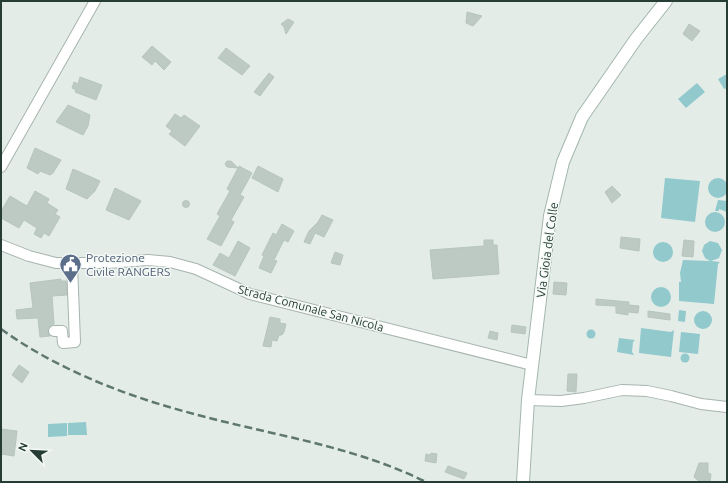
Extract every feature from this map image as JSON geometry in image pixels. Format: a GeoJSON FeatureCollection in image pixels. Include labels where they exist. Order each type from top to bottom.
{"type":"FeatureCollection","features":[{"type":"Feature","properties":{"kind":"main road","name":"Via Gioia del Colle"},"geometry":{"type":"LineString","coordinates":[[523,482],[528,400],[550,216],[563,162],[582,117],[636,39],[666,1]]}},
{"type":"Feature","properties":{"kind":"street"},"geometry":{"type":"LineString","coordinates":[[1,167],[92,3]]}},
{"type":"Feature","properties":{"kind":"street","name":"Strada Comunale San Nicola"},"geometry":{"type":"LineString","coordinates":[[3,244],[21,253],[43,261],[72,264],[148,260],[170,262],[196,269],[250,294],[532,365]]}},
{"type":"Feature","properties":{"kind":"street"},"geometry":{"type":"LineString","coordinates":[[54,331],[62,331],[63,343],[75,342],[72,264]]}},
{"type":"Feature","properties":{"kind":"street"},"geometry":{"type":"LineString","coordinates":[[528,400],[561,401],[622,390],[647,391],[702,404],[727,407]]}},
{"type":"Feature","properties":{"kind":"water"},"geometry":{"type":"Polygon","coordinates":[[[727,74],[727,88],[724,89],[718,79],[727,74]]]}},
{"type":"Feature","properties":{"kind":"water"},"geometry":{"type":"Polygon","coordinates":[[[697,83],[705,92],[686,108],[678,99],[697,83]]]}},
{"type":"Feature","properties":{"kind":"water"},"geometry":{"type":"Polygon","coordinates":[[[665,178],[700,181],[695,222],[661,218],[665,178]]]}},
{"type":"Feature","properties":{"kind":"water"},"geometry":{"type":"Polygon","coordinates":[[[718,178],[725,181],[728,188],[725,195],[718,198],[711,195],[708,188],[711,181],[718,178]]]}},
{"type":"Feature","properties":{"kind":"water"},"geometry":{"type":"Polygon","coordinates":[[[718,200],[727,201],[727,212],[719,209],[719,211],[715,211],[718,200]]]}},
{"type":"Feature","properties":{"kind":"water"},"geometry":{"type":"Polygon","coordinates":[[[715,212],[722,215],[725,222],[722,229],[715,232],[708,229],[705,222],[708,215],[715,212]]]}},
{"type":"Feature","properties":{"kind":"water"},"geometry":{"type":"Polygon","coordinates":[[[710,241],[718,243],[722,250],[719,258],[711,261],[720,262],[718,264],[714,304],[679,301],[679,282],[681,282],[680,273],[683,260],[710,261],[705,258],[702,251],[704,245],[710,241]]]}},
{"type":"Feature","properties":{"kind":"water"},"geometry":{"type":"Polygon","coordinates":[[[663,242],[670,245],[673,252],[670,259],[663,262],[656,259],[653,252],[656,245],[663,242]]]}},
{"type":"Feature","properties":{"kind":"water"},"geometry":{"type":"Polygon","coordinates":[[[661,287],[668,290],[671,297],[668,304],[661,307],[654,304],[651,297],[654,290],[661,287]]]}},
{"type":"Feature","properties":{"kind":"water"},"geometry":{"type":"Polygon","coordinates":[[[679,310],[686,311],[685,322],[678,321],[679,310]]]}},
{"type":"Feature","properties":{"kind":"water"},"geometry":{"type":"Polygon","coordinates":[[[699,311],[707,311],[712,316],[710,327],[707,329],[699,329],[694,324],[694,316],[699,311]]]}},
{"type":"Feature","properties":{"kind":"water"},"geometry":{"type":"Polygon","coordinates":[[[641,328],[671,332],[674,330],[671,357],[639,353],[641,328]]]}},
{"type":"Feature","properties":{"kind":"water"},"geometry":{"type":"Polygon","coordinates":[[[591,329],[596,334],[591,339],[586,334],[591,329]]]}},
{"type":"Feature","properties":{"kind":"water"},"geometry":{"type":"Polygon","coordinates":[[[681,332],[700,334],[698,354],[679,352],[681,332]]]}},
{"type":"Feature","properties":{"kind":"water"},"geometry":{"type":"Polygon","coordinates":[[[619,338],[635,340],[633,342],[632,352],[634,355],[617,352],[619,338]]]}},
{"type":"Feature","properties":{"kind":"water"},"geometry":{"type":"Polygon","coordinates":[[[685,353],[690,358],[685,363],[680,358],[685,353]]]}},
{"type":"Feature","properties":{"kind":"water"},"geometry":{"type":"Polygon","coordinates":[[[86,422],[87,435],[68,435],[68,423],[86,422]]]}},
{"type":"Feature","properties":{"kind":"water"},"geometry":{"type":"Polygon","coordinates":[[[67,423],[67,436],[48,437],[48,424],[67,423]]]}},
{"type":"Feature","properties":{"kind":"building"},"geometry":{"type":"Polygon","coordinates":[[[467,12],[482,16],[473,26],[466,23],[467,12]]]}},
{"type":"Feature","properties":{"kind":"building"},"geometry":{"type":"Polygon","coordinates":[[[288,19],[294,22],[286,34],[284,27],[281,24],[288,19]]]}},
{"type":"Feature","properties":{"kind":"building"},"geometry":{"type":"Polygon","coordinates":[[[689,24],[700,31],[692,41],[683,34],[689,24]]]}},
{"type":"Feature","properties":{"kind":"building"},"geometry":{"type":"Polygon","coordinates":[[[152,46],[171,62],[164,70],[155,61],[152,65],[142,57],[152,46]]]}},
{"type":"Feature","properties":{"kind":"building"},"geometry":{"type":"Polygon","coordinates":[[[226,48],[250,66],[242,75],[218,58],[226,48]]]}},
{"type":"Feature","properties":{"kind":"building"},"geometry":{"type":"Polygon","coordinates":[[[269,73],[274,77],[260,96],[254,92],[269,73]]]}},
{"type":"Feature","properties":{"kind":"building"},"geometry":{"type":"Polygon","coordinates":[[[80,77],[102,85],[96,100],[75,92],[76,90],[72,88],[74,82],[78,84],[80,77]]]}},
{"type":"Feature","properties":{"kind":"building"},"geometry":{"type":"Polygon","coordinates":[[[68,105],[90,115],[88,126],[83,135],[56,122],[68,105]]]}},
{"type":"Feature","properties":{"kind":"building"},"geometry":{"type":"Polygon","coordinates":[[[175,114],[181,118],[184,115],[200,126],[185,146],[169,134],[172,131],[166,126],[175,114]]]}},
{"type":"Feature","properties":{"kind":"building"},"geometry":{"type":"Polygon","coordinates":[[[35,148],[61,160],[53,173],[50,175],[40,171],[38,174],[27,168],[35,148]]]}},
{"type":"Feature","properties":{"kind":"building"},"geometry":{"type":"Polygon","coordinates":[[[227,161],[231,161],[238,168],[227,167],[225,164],[227,161]]]}},
{"type":"Feature","properties":{"kind":"building"},"geometry":{"type":"Polygon","coordinates":[[[239,166],[252,173],[240,195],[244,197],[231,220],[234,222],[221,246],[207,239],[220,216],[217,214],[230,191],[227,189],[239,166]]]}},
{"type":"Feature","properties":{"kind":"building"},"geometry":{"type":"Polygon","coordinates":[[[258,166],[283,179],[278,192],[252,178],[258,166]]]}},
{"type":"Feature","properties":{"kind":"building"},"geometry":{"type":"Polygon","coordinates":[[[73,169],[100,181],[95,191],[87,199],[66,189],[73,169]]]}},
{"type":"Feature","properties":{"kind":"building"},"geometry":{"type":"Polygon","coordinates":[[[612,186],[621,195],[612,203],[605,192],[612,186]]]}},
{"type":"Feature","properties":{"kind":"building"},"geometry":{"type":"Polygon","coordinates":[[[115,188],[141,201],[129,220],[106,210],[115,188]]]}},
{"type":"Feature","properties":{"kind":"building"},"geometry":{"type":"Polygon","coordinates":[[[35,191],[49,199],[47,203],[58,210],[55,214],[60,217],[49,236],[44,233],[41,238],[34,234],[37,228],[24,220],[19,228],[1,218],[3,208],[10,196],[27,206],[35,191]]]}},
{"type":"Feature","properties":{"kind":"building"},"geometry":{"type":"Polygon","coordinates":[[[186,201],[189,204],[186,207],[183,204],[186,201]]]}},
{"type":"Feature","properties":{"kind":"building"},"geometry":{"type":"Polygon","coordinates":[[[322,215],[333,220],[324,237],[315,233],[310,244],[304,242],[309,231],[318,222],[322,215]]]}},
{"type":"Feature","properties":{"kind":"building"},"geometry":{"type":"Polygon","coordinates":[[[282,224],[294,231],[288,242],[284,240],[274,260],[277,261],[271,273],[259,268],[264,256],[262,255],[273,233],[276,235],[282,224]]]}},
{"type":"Feature","properties":{"kind":"building"},"geometry":{"type":"Polygon","coordinates":[[[621,237],[640,239],[639,251],[620,248],[621,237]]]}},
{"type":"Feature","properties":{"kind":"building"},"geometry":{"type":"Polygon","coordinates":[[[484,240],[493,240],[493,245],[497,245],[499,274],[433,279],[430,250],[484,246],[484,240]]]}},
{"type":"Feature","properties":{"kind":"building"},"geometry":{"type":"Polygon","coordinates":[[[684,240],[694,241],[693,257],[682,256],[684,240]]]}},
{"type":"Feature","properties":{"kind":"building"},"geometry":{"type":"Polygon","coordinates":[[[238,241],[250,248],[235,276],[213,265],[220,253],[229,258],[238,241]]]}},
{"type":"Feature","properties":{"kind":"building"},"geometry":{"type":"Polygon","coordinates":[[[335,252],[343,255],[340,265],[331,263],[335,252]]]}},
{"type":"Feature","properties":{"kind":"building"},"geometry":{"type":"Polygon","coordinates":[[[61,279],[61,281],[66,281],[67,295],[52,296],[54,324],[48,328],[50,336],[40,337],[38,318],[17,319],[16,310],[33,308],[30,283],[61,279]]]}},
{"type":"Feature","properties":{"kind":"building"},"geometry":{"type":"Polygon","coordinates":[[[554,282],[567,283],[566,295],[553,294],[554,282]]]}},
{"type":"Feature","properties":{"kind":"building"},"geometry":{"type":"Polygon","coordinates":[[[596,299],[629,302],[629,305],[639,306],[638,313],[628,312],[628,315],[616,313],[616,306],[596,305],[596,299]]]}},
{"type":"Feature","properties":{"kind":"building"},"geometry":{"type":"Polygon","coordinates":[[[648,311],[670,314],[670,320],[648,317],[648,311]]]}},
{"type":"Feature","properties":{"kind":"building"},"geometry":{"type":"Polygon","coordinates":[[[270,317],[280,319],[280,323],[286,324],[284,332],[282,335],[279,335],[277,341],[272,340],[271,347],[263,346],[270,317]]]}},
{"type":"Feature","properties":{"kind":"building"},"geometry":{"type":"Polygon","coordinates":[[[512,325],[526,327],[525,334],[511,332],[512,325]]]}},
{"type":"Feature","properties":{"kind":"building"},"geometry":{"type":"Polygon","coordinates":[[[490,331],[498,333],[497,340],[488,338],[490,331]]]}},
{"type":"Feature","properties":{"kind":"building"},"geometry":{"type":"Polygon","coordinates":[[[19,365],[29,372],[22,383],[12,375],[19,365]]]}},
{"type":"Feature","properties":{"kind":"building"},"geometry":{"type":"Polygon","coordinates":[[[568,374],[577,374],[576,392],[567,391],[568,374]]]}},
{"type":"Feature","properties":{"kind":"building"},"geometry":{"type":"Polygon","coordinates":[[[1,429],[17,431],[14,456],[1,454],[1,429]]]}},
{"type":"Feature","properties":{"kind":"building"},"geometry":{"type":"Polygon","coordinates":[[[431,453],[437,454],[436,463],[425,461],[426,454],[430,455],[431,453]]]}},
{"type":"Feature","properties":{"kind":"building"},"geometry":{"type":"Polygon","coordinates":[[[699,463],[708,463],[708,473],[711,474],[710,482],[700,482],[694,477],[699,463]]]}},
{"type":"Feature","properties":{"kind":"building"},"geometry":{"type":"Polygon","coordinates":[[[448,466],[467,473],[464,479],[445,472],[448,466]]]}},
{"type":"Feature","properties":{"kind":"railway"},"geometry":{"type":"LineString","coordinates":[[1,329],[23,344],[69,369],[118,390],[194,414],[341,450],[370,459],[426,482]]}},
{"type":"Feature","properties":{"kind":"place","name":"Protezione Civile RANGERS"},"geometry":{"type":"Point","coordinates":[71,284]}}]}
